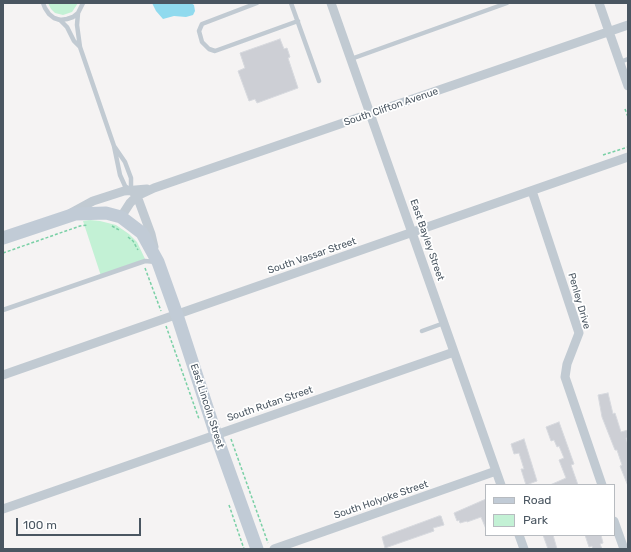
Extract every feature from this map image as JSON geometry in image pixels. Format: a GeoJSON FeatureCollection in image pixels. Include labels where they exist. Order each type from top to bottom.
{"type":"FeatureCollection","features":[{"type":"Feature","properties":{"kind":"street","name":"East Bayley Street"},"geometry":{"type":"LineString","coordinates":[[331,3],[501,484]]}},
{"type":"Feature","properties":{"kind":"street"},"geometry":{"type":"LineString","coordinates":[[599,3],[609,31],[624,60],[628,86]]}},
{"type":"Feature","properties":{"kind":"street","name":"South Clifton Avenue"},"geometry":{"type":"LineString","coordinates":[[60,219],[93,202],[124,191],[134,193],[154,188],[628,24]]}},
{"type":"Feature","properties":{"kind":"street","name":"South Vassar Street"},"geometry":{"type":"LineString","coordinates":[[3,375],[628,157]]}},
{"type":"Feature","properties":{"kind":"street","name":"Penley Drive"},"geometry":{"type":"LineString","coordinates":[[532,191],[579,333],[567,364],[565,377],[602,484]]}},
{"type":"Feature","properties":{"kind":"street","name":"South Clifton Avenue"},"geometry":{"type":"LineString","coordinates":[[3,238],[74,214],[106,213],[121,217],[134,193]]}},
{"type":"Feature","properties":{"kind":"street","name":"East Lincoln Street"},"geometry":{"type":"LineString","coordinates":[[134,193],[151,234],[158,262],[177,315],[211,437],[257,549]]}},
{"type":"Feature","properties":{"kind":"street","name":"East Lincoln Street"},"geometry":{"type":"LineString","coordinates":[[121,217],[142,233],[158,262]]}},
{"type":"Feature","properties":{"kind":"street","name":"South Rutan Street"},"geometry":{"type":"LineString","coordinates":[[3,510],[454,352]]}},
{"type":"Feature","properties":{"kind":"street","name":"South Holyoke Street"},"geometry":{"type":"LineString","coordinates":[[274,549],[496,471]]}},
{"type":"Feature","properties":{"kind":"street"},"geometry":{"type":"LineString","coordinates":[[615,524],[624,549]]}},
{"type":"Feature","properties":{"kind":"street"},"geometry":{"type":"LineString","coordinates":[[519,536],[524,549]]}},
{"type":"Feature","properties":{"kind":"lane"},"geometry":{"type":"LineString","coordinates":[[43,3],[48,14],[60,20],[73,17],[78,13]]}},
{"type":"Feature","properties":{"kind":"lane"},"geometry":{"type":"LineString","coordinates":[[83,3],[78,13],[77,25],[80,47],[114,146],[120,175],[125,186],[134,193]]}},
{"type":"Feature","properties":{"kind":"lane"},"geometry":{"type":"LineString","coordinates":[[257,3],[202,24],[199,31],[202,42],[209,49],[215,50],[298,21]]}},
{"type":"Feature","properties":{"kind":"lane"},"geometry":{"type":"LineString","coordinates":[[291,3],[319,81]]}},
{"type":"Feature","properties":{"kind":"lane"},"geometry":{"type":"LineString","coordinates":[[351,59],[507,3]]}},
{"type":"Feature","properties":{"kind":"lane"},"geometry":{"type":"LineString","coordinates":[[60,20],[67,27],[74,41],[80,47]]}},
{"type":"Feature","properties":{"kind":"lane"},"geometry":{"type":"LineString","coordinates":[[114,146],[125,162],[131,178],[134,193]]}},
{"type":"Feature","properties":{"kind":"lane"},"geometry":{"type":"LineString","coordinates":[[3,310],[143,261],[158,262]]}},
{"type":"Feature","properties":{"kind":"lane"},"geometry":{"type":"LineString","coordinates":[[422,331],[444,323]]}},
{"type":"Feature","properties":{"kind":"path"},"geometry":{"type":"LineString","coordinates":[[625,109],[628,117]]}},
{"type":"Feature","properties":{"kind":"path"},"geometry":{"type":"LineString","coordinates":[[603,155],[628,147]]}},
{"type":"Feature","properties":{"kind":"path"},"geometry":{"type":"LineString","coordinates":[[3,253],[80,226],[91,225]]}},
{"type":"Feature","properties":{"kind":"path"},"geometry":{"type":"LineString","coordinates":[[109,225],[122,231]]}},
{"type":"Feature","properties":{"kind":"path"},"geometry":{"type":"LineString","coordinates":[[127,236],[133,241],[143,261],[164,320],[211,437]]}},
{"type":"Feature","properties":{"kind":"path"},"geometry":{"type":"LineString","coordinates":[[228,502],[244,549]]}},
{"type":"Feature","properties":{"kind":"green space"},"geometry":{"type":"Polygon","coordinates":[[[48,3],[78,3],[72,12],[63,15],[55,13],[48,3]]]}},
{"type":"Feature","properties":{"kind":"green space"},"geometry":{"type":"Polygon","coordinates":[[[90,220],[116,225],[129,234],[137,242],[146,261],[101,276],[83,221],[90,220]]]}},
{"type":"Feature","properties":{"kind":"water"},"geometry":{"type":"Polygon","coordinates":[[[152,3],[191,3],[194,5],[195,11],[193,15],[186,17],[174,16],[163,19],[156,11],[152,3]]]}},
{"type":"Feature","properties":{"kind":"building"},"geometry":{"type":"Polygon","coordinates":[[[280,39],[284,49],[287,48],[290,57],[288,58],[298,88],[257,103],[255,99],[249,101],[238,71],[245,68],[240,53],[280,39]]]}},
{"type":"Feature","properties":{"kind":"building"},"geometry":{"type":"Polygon","coordinates":[[[608,393],[613,414],[615,413],[621,432],[628,430],[628,438],[626,438],[628,445],[628,486],[620,466],[622,465],[617,450],[615,450],[602,417],[598,395],[608,393]]]}},
{"type":"Feature","properties":{"kind":"building"},"geometry":{"type":"Polygon","coordinates":[[[559,422],[574,464],[571,465],[578,484],[552,484],[566,478],[559,460],[564,458],[559,446],[557,447],[554,440],[551,441],[546,427],[559,422]]]}},
{"type":"Feature","properties":{"kind":"building"},"geometry":{"type":"Polygon","coordinates":[[[524,439],[537,481],[526,484],[521,469],[524,469],[519,453],[514,454],[511,444],[524,439]]]}},
{"type":"Feature","properties":{"kind":"building"},"geometry":{"type":"Polygon","coordinates":[[[485,499],[485,527],[481,517],[460,523],[459,520],[457,521],[454,513],[485,499]]]}},
{"type":"Feature","properties":{"kind":"building"},"geometry":{"type":"Polygon","coordinates":[[[441,516],[444,525],[433,528],[434,531],[385,548],[382,537],[441,516]]]}},
{"type":"Feature","properties":{"kind":"building"},"geometry":{"type":"Polygon","coordinates":[[[543,536],[553,536],[557,549],[548,549],[543,536]]]}},
{"type":"Feature","properties":{"kind":"building"},"geometry":{"type":"Polygon","coordinates":[[[585,536],[601,536],[603,543],[600,544],[602,549],[593,549],[592,546],[589,547],[585,536]]]}}]}
